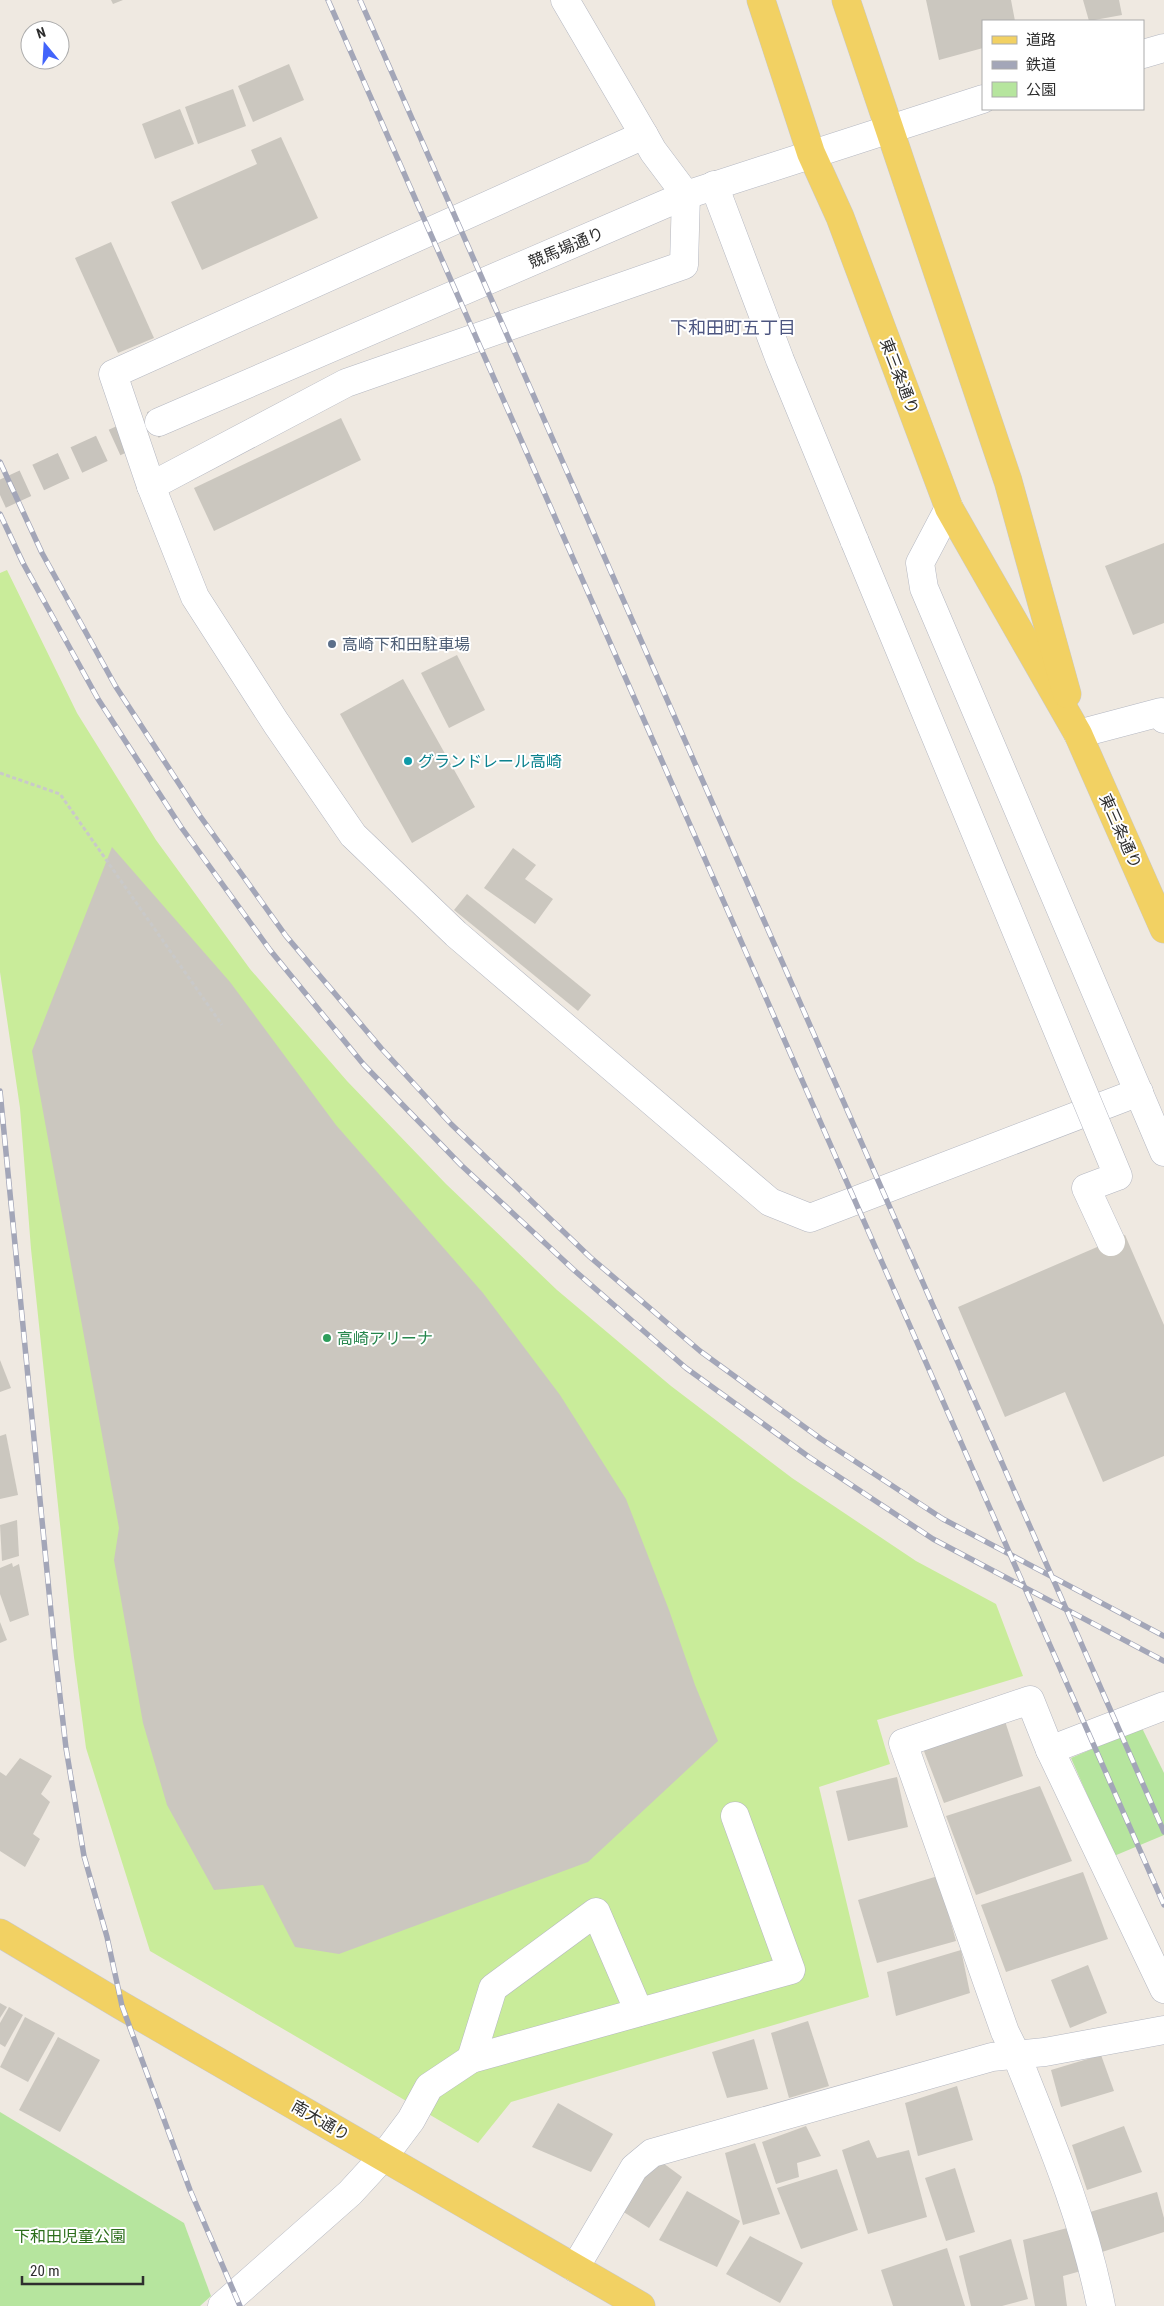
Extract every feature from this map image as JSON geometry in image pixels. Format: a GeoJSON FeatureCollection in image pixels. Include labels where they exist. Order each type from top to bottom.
{"type":"FeatureCollection","features":[{"type":"Feature","properties":{"kind":"main road","name":"東三条通り"},"geometry":{"type":"LineString","coordinates":[[762,0],[811,153],[840,217],[949,508],[1078,734],[1164,929]]}},
{"type":"Feature","properties":{"kind":"main road","name":"東三条通り"},"geometry":{"type":"LineString","coordinates":[[846,0],[887,128],[1008,481],[1078,734]]}},
{"type":"Feature","properties":{"kind":"main road","name":"南大通り"},"geometry":{"type":"LineString","coordinates":[[0,1933],[122,2006],[641,2306]]}},
{"type":"Feature","properties":{"kind":"street"},"geometry":{"type":"LineString","coordinates":[[151,486],[346,383],[684,265],[686,195],[653,151],[565,0]]}},
{"type":"Feature","properties":{"kind":"street"},"geometry":{"type":"LineString","coordinates":[[1144,54],[1164,48]]}},
{"type":"Feature","properties":{"kind":"street","name":"競馬場通り"},"geometry":{"type":"LineString","coordinates":[[159,422],[686,195],[887,128],[982,99]]}},
{"type":"Feature","properties":{"kind":"street"},"geometry":{"type":"LineString","coordinates":[[644,135],[113,374],[151,486],[195,597],[276,723],[353,835],[456,934],[770,1202],[810,1218],[1139,1092]]}},
{"type":"Feature","properties":{"kind":"street"},"geometry":{"type":"LineString","coordinates":[[714,186],[780,360],[1118,1176],[1086,1188],[1111,1242]]}},
{"type":"Feature","properties":{"kind":"street"},"geometry":{"type":"LineString","coordinates":[[949,508],[920,563],[924,588],[1164,1152]]}},
{"type":"Feature","properties":{"kind":"street"},"geometry":{"type":"LineString","coordinates":[[1078,734],[1160,712],[1164,719]]}},
{"type":"Feature","properties":{"kind":"street"},"geometry":{"type":"LineString","coordinates":[[1101,2306],[1096,2276],[1072,2198],[1016,2054],[1005,2032],[903,1743],[1030,1700],[1050,1750],[1164,1989]]}},
{"type":"Feature","properties":{"kind":"street"},"geometry":{"type":"LineString","coordinates":[[1050,1750],[1164,1706]]}},
{"type":"Feature","properties":{"kind":"street"},"geometry":{"type":"LineString","coordinates":[[222,2306],[350,2193],[384,2156],[411,2120],[429,2087],[471,2059],[790,1970],[735,1816]]}},
{"type":"Feature","properties":{"kind":"street"},"geometry":{"type":"LineString","coordinates":[[471,2059],[493,1988],[596,1912],[639,2012]]}},
{"type":"Feature","properties":{"kind":"street"},"geometry":{"type":"LineString","coordinates":[[575,2268],[634,2168],[652,2153],[992,2057],[1045,2052],[1164,2030]]}},
{"type":"Feature","properties":{"kind":"path"},"geometry":{"type":"LineString","coordinates":[[0,773],[60,794],[222,1025]]}},
{"type":"Feature","properties":{"kind":"green space","name":"高崎アリーナ"},"geometry":{"type":"Polygon","coordinates":[[[7,570],[77,713],[156,840],[250,969],[347,1081],[446,1184],[557,1290],[671,1386],[792,1478],[916,1561],[996,1604],[1023,1676],[877,1720],[890,1764],[819,1787],[869,1997],[511,2102],[478,2143],[150,1951],[86,1748],[74,1657],[31,1249],[20,1108],[0,972],[0,573],[7,570]]]}},
{"type":"Feature","properties":{"kind":"green space"},"geometry":{"type":"Polygon","coordinates":[[[1142,1728],[1164,1773],[1164,1835],[1114,1856],[1071,1758],[1142,1728]]]}},
{"type":"Feature","properties":{"kind":"green space","name":"下和田児童公園"},"geometry":{"type":"Polygon","coordinates":[[[0,2112],[184,2223],[211,2296],[200,2306],[0,2306],[0,2112]]]}},
{"type":"Feature","properties":{"kind":"building"},"geometry":{"type":"Polygon","coordinates":[[[111,0],[123,0],[113,4],[111,0]]]}},
{"type":"Feature","properties":{"kind":"building"},"geometry":{"type":"Polygon","coordinates":[[[926,0],[1011,0],[1015,20],[982,20],[982,48],[939,60],[926,0]]]}},
{"type":"Feature","properties":{"kind":"building"},"geometry":{"type":"Polygon","coordinates":[[[1083,0],[1119,0],[1122,15],[1089,20],[1083,0]]]}},
{"type":"Feature","properties":{"kind":"building"},"geometry":{"type":"Polygon","coordinates":[[[289,64],[304,100],[253,122],[238,86],[289,64]]]}},
{"type":"Feature","properties":{"kind":"building"},"geometry":{"type":"Polygon","coordinates":[[[233,89],[246,126],[198,144],[185,107],[233,89]]]}},
{"type":"Feature","properties":{"kind":"building"},"geometry":{"type":"Polygon","coordinates":[[[180,109],[194,144],[155,159],[142,124],[180,109]]]}},
{"type":"Feature","properties":{"kind":"building"},"geometry":{"type":"Polygon","coordinates":[[[281,137],[318,218],[202,270],[171,202],[257,164],[251,150],[281,137]]]}},
{"type":"Feature","properties":{"kind":"building"},"geometry":{"type":"Polygon","coordinates":[[[111,242],[154,338],[118,353],[75,258],[111,242]]]}},
{"type":"Feature","properties":{"kind":"building"},"geometry":{"type":"Polygon","coordinates":[[[341,418],[361,460],[214,531],[194,488],[341,418]]]}},
{"type":"Feature","properties":{"kind":"building"},"geometry":{"type":"Polygon","coordinates":[[[1164,543],[1164,623],[1133,635],[1105,566],[1164,543]]]}},
{"type":"Feature","properties":{"kind":"building"},"geometry":{"type":"Polygon","coordinates":[[[457,655],[485,710],[449,728],[421,673],[457,655]]]}},
{"type":"Feature","properties":{"kind":"building","name":"グランドレール高崎"},"geometry":{"type":"Polygon","coordinates":[[[403,679],[475,807],[412,843],[340,714],[403,679]]]}},
{"type":"Feature","properties":{"kind":"building"},"geometry":{"type":"Polygon","coordinates":[[[112,847],[230,982],[336,1125],[483,1293],[560,1395],[626,1499],[669,1610],[695,1685],[718,1741],[588,1862],[339,1954],[295,1947],[263,1885],[214,1890],[167,1805],[143,1723],[114,1560],[119,1528],[32,1051],[112,847]]]}},
{"type":"Feature","properties":{"kind":"building"},"geometry":{"type":"Polygon","coordinates":[[[513,848],[536,865],[525,879],[553,899],[535,924],[484,888],[513,848]]]}},
{"type":"Feature","properties":{"kind":"building"},"geometry":{"type":"Polygon","coordinates":[[[467,894],[591,995],[578,1011],[454,910],[467,894]]]}},
{"type":"Feature","properties":{"kind":"building"},"geometry":{"type":"Polygon","coordinates":[[[1125,1235],[1164,1325],[1164,1456],[1103,1482],[1065,1392],[1005,1417],[958,1307],[1125,1235]]]}},
{"type":"Feature","properties":{"kind":"building"},"geometry":{"type":"Polygon","coordinates":[[[0,1360],[11,1388],[0,1392],[0,1360]]]}},
{"type":"Feature","properties":{"kind":"building"},"geometry":{"type":"Polygon","coordinates":[[[6,1434],[18,1495],[0,1499],[0,1436],[6,1434]]]}},
{"type":"Feature","properties":{"kind":"building"},"geometry":{"type":"Polygon","coordinates":[[[17,1520],[19,1556],[2,1561],[0,1525],[17,1520]]]}},
{"type":"Feature","properties":{"kind":"building"},"geometry":{"type":"Polygon","coordinates":[[[12,1563],[13,1567],[19,1564],[29,1615],[10,1622],[0,1594],[0,1568],[12,1563]]]}},
{"type":"Feature","properties":{"kind":"building"},"geometry":{"type":"Polygon","coordinates":[[[0,1622],[7,1640],[0,1643],[0,1622]]]}},
{"type":"Feature","properties":{"kind":"building"},"geometry":{"type":"Polygon","coordinates":[[[1004,1718],[1023,1776],[944,1803],[922,1746],[1004,1718]]]}},
{"type":"Feature","properties":{"kind":"building"},"geometry":{"type":"Polygon","coordinates":[[[20,1758],[52,1776],[41,1794],[50,1802],[33,1834],[40,1839],[25,1867],[0,1851],[0,1772],[6,1776],[20,1758]]]}},
{"type":"Feature","properties":{"kind":"building"},"geometry":{"type":"Polygon","coordinates":[[[897,1777],[908,1827],[848,1841],[836,1791],[897,1777]]]}},
{"type":"Feature","properties":{"kind":"building"},"geometry":{"type":"Polygon","coordinates":[[[1040,1786],[1072,1861],[976,1895],[946,1816],[1040,1786]]]}},
{"type":"Feature","properties":{"kind":"building"},"geometry":{"type":"Polygon","coordinates":[[[1083,1872],[1108,1939],[1006,1972],[981,1905],[1083,1872]]]}},
{"type":"Feature","properties":{"kind":"building"},"geometry":{"type":"Polygon","coordinates":[[[938,1876],[956,1941],[877,1963],[858,1900],[938,1876]]]}},
{"type":"Feature","properties":{"kind":"building"},"geometry":{"type":"Polygon","coordinates":[[[961,1950],[970,1993],[896,2016],[887,1972],[961,1950]]]}},
{"type":"Feature","properties":{"kind":"building"},"geometry":{"type":"Polygon","coordinates":[[[1088,1965],[1107,2013],[1070,2028],[1051,1980],[1088,1965]]]}},
{"type":"Feature","properties":{"kind":"building"},"geometry":{"type":"Polygon","coordinates":[[[0,2003],[7,2007],[0,2018],[0,2003]]]}},
{"type":"Feature","properties":{"kind":"building"},"geometry":{"type":"Polygon","coordinates":[[[9,2007],[23,2015],[5,2047],[0,2044],[0,2023],[9,2007]]]}},
{"type":"Feature","properties":{"kind":"building"},"geometry":{"type":"Polygon","coordinates":[[[25,2017],[55,2033],[28,2082],[0,2067],[25,2017]]]}},
{"type":"Feature","properties":{"kind":"building"},"geometry":{"type":"Polygon","coordinates":[[[808,2021],[829,2086],[789,2098],[771,2033],[808,2021]]]}},
{"type":"Feature","properties":{"kind":"building"},"geometry":{"type":"Polygon","coordinates":[[[58,2037],[100,2060],[60,2132],[19,2110],[58,2037]]]}},
{"type":"Feature","properties":{"kind":"building"},"geometry":{"type":"Polygon","coordinates":[[[754,2039],[768,2089],[727,2098],[712,2052],[754,2039]]]}},
{"type":"Feature","properties":{"kind":"building"},"geometry":{"type":"Polygon","coordinates":[[[1101,2055],[1114,2091],[1061,2107],[1051,2070],[1101,2055]]]}},
{"type":"Feature","properties":{"kind":"building"},"geometry":{"type":"Polygon","coordinates":[[[957,2086],[973,2140],[918,2156],[905,2103],[957,2086]]]}},
{"type":"Feature","properties":{"kind":"building"},"geometry":{"type":"Polygon","coordinates":[[[558,2103],[613,2134],[591,2172],[532,2147],[558,2103]]]}},
{"type":"Feature","properties":{"kind":"building"},"geometry":{"type":"Polygon","coordinates":[[[806,2126],[821,2156],[797,2163],[799,2177],[776,2184],[762,2142],[806,2126]]]}},
{"type":"Feature","properties":{"kind":"building"},"geometry":{"type":"Polygon","coordinates":[[[1124,2126],[1142,2172],[1087,2190],[1072,2145],[1124,2126]]]}},
{"type":"Feature","properties":{"kind":"building"},"geometry":{"type":"Polygon","coordinates":[[[869,2140],[877,2158],[909,2150],[927,2217],[868,2234],[842,2150],[869,2140]]]}},
{"type":"Feature","properties":{"kind":"building"},"geometry":{"type":"Polygon","coordinates":[[[755,2143],[780,2214],[743,2225],[725,2153],[755,2143]]]}},
{"type":"Feature","properties":{"kind":"building"},"geometry":{"type":"Polygon","coordinates":[[[663,2163],[682,2177],[649,2228],[622,2211],[645,2168],[663,2163]]]}},
{"type":"Feature","properties":{"kind":"building"},"geometry":{"type":"Polygon","coordinates":[[[955,2168],[975,2232],[946,2241],[925,2178],[955,2168]]]}},
{"type":"Feature","properties":{"kind":"building"},"geometry":{"type":"Polygon","coordinates":[[[837,2169],[858,2230],[801,2249],[777,2188],[837,2169]]]}},
{"type":"Feature","properties":{"kind":"building"},"geometry":{"type":"Polygon","coordinates":[[[687,2191],[740,2221],[717,2267],[659,2240],[687,2191]]]}},
{"type":"Feature","properties":{"kind":"building"},"geometry":{"type":"Polygon","coordinates":[[[1157,2192],[1164,2218],[1164,2232],[1102,2252],[1090,2212],[1157,2192]]]}},
{"type":"Feature","properties":{"kind":"building"},"geometry":{"type":"Polygon","coordinates":[[[1067,2228],[1081,2271],[1063,2276],[1067,2306],[1035,2306],[1023,2240],[1067,2228]]]}},
{"type":"Feature","properties":{"kind":"building"},"geometry":{"type":"Polygon","coordinates":[[[750,2236],[803,2263],[780,2303],[726,2274],[750,2236]]]}},
{"type":"Feature","properties":{"kind":"building"},"geometry":{"type":"Polygon","coordinates":[[[1011,2239],[1028,2299],[1002,2306],[971,2306],[959,2256],[1011,2239]]]}},
{"type":"Feature","properties":{"kind":"building"},"geometry":{"type":"Polygon","coordinates":[[[947,2248],[965,2306],[893,2306],[881,2270],[947,2248]]]}},
{"type":"Feature","properties":{"kind":"tunnel"},"geometry":{"type":"LineString","coordinates":[[0,495],[155,424]]}},
{"type":"Feature","properties":{"kind":"railway"},"geometry":{"type":"LineString","coordinates":[[328,0],[1164,1905]]}},
{"type":"Feature","properties":{"kind":"railway"},"geometry":{"type":"LineString","coordinates":[[360,0],[1164,1832]]}},
{"type":"Feature","properties":{"kind":"railway"},"geometry":{"type":"LineString","coordinates":[[0,462],[42,553],[116,687],[200,816],[286,936],[381,1048],[451,1124],[590,1257],[700,1351],[821,1439],[943,1519],[1164,1636]]}},
{"type":"Feature","properties":{"kind":"railway"},"geometry":{"type":"LineString","coordinates":[[0,514],[23,563],[98,699],[181,827],[270,950],[364,1065],[461,1165],[575,1271],[686,1368],[809,1457],[933,1539],[1164,1661]]}},
{"type":"Feature","properties":{"kind":"railway"},"geometry":{"type":"LineString","coordinates":[[0,1091],[55,1653],[66,1748],[84,1856],[107,1937],[122,2006],[190,2190],[240,2306]]}},
{"type":"Feature","properties":{"kind":"place","name":"高崎下和田駐車場"},"geometry":{"type":"Point","coordinates":[332,644]}},
{"type":"Feature","properties":{"kind":"place","name":"グランドレール高崎"},"geometry":{"type":"Point","coordinates":[408,761]}},
{"type":"Feature","properties":{"kind":"place","name":"高崎アリーナ"},"geometry":{"type":"Point","coordinates":[327,1338]}},
{"type":"Feature","properties":{"kind":"district","name":"下和田町五丁目"},"geometry":{"type":"Point","coordinates":[733,328]}}]}
